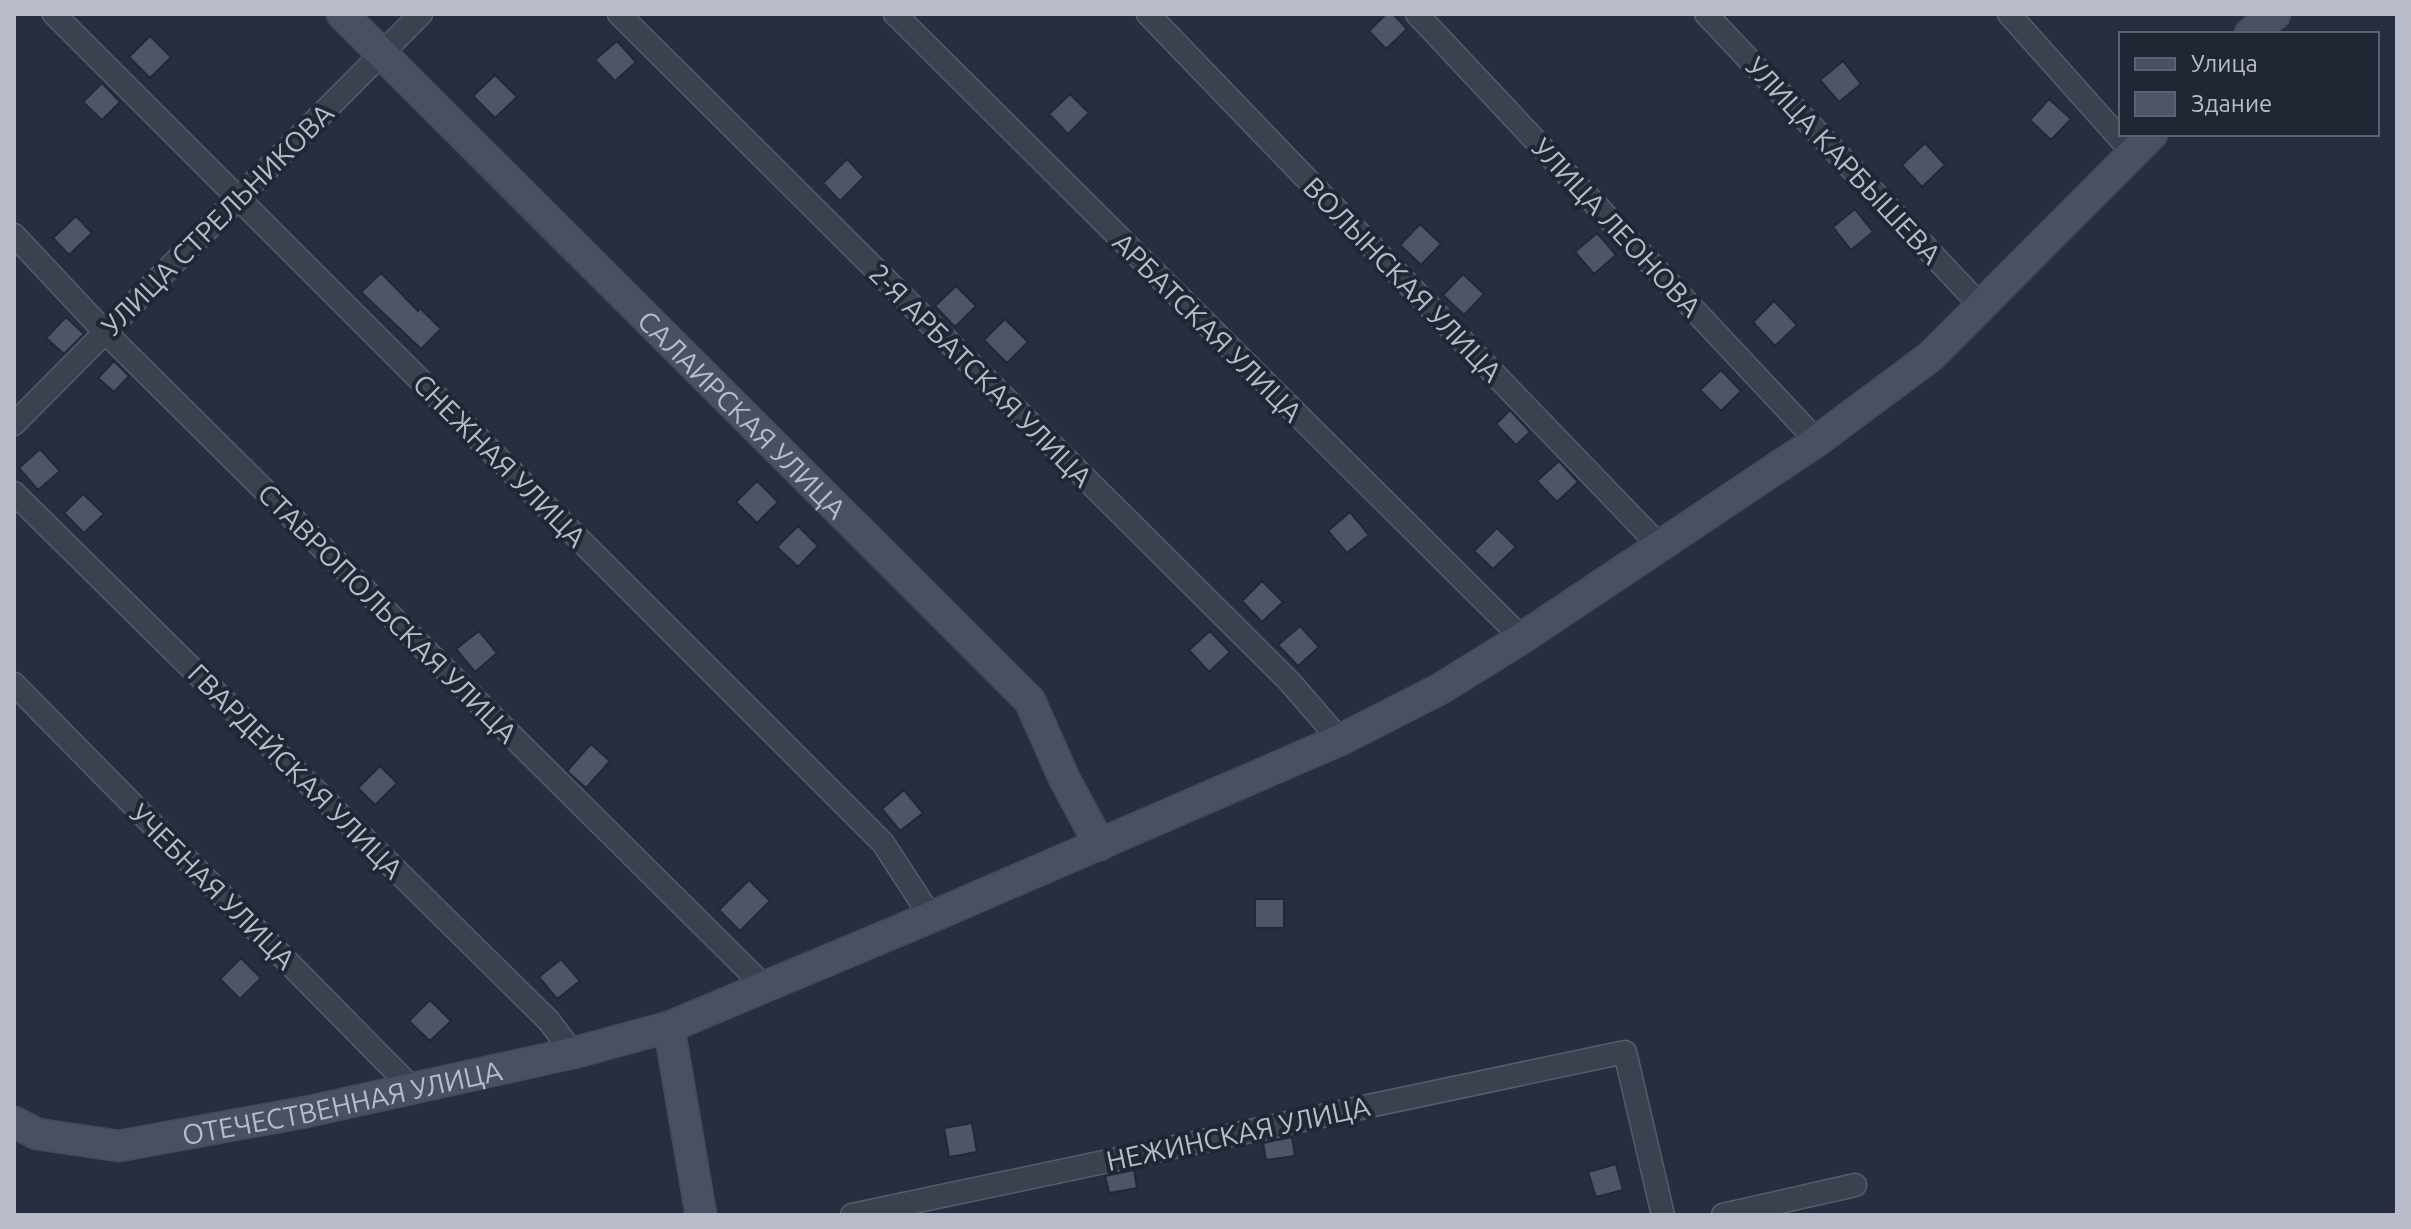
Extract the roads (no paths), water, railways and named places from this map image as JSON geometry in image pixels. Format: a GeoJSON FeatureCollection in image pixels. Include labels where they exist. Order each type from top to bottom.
{"type":"FeatureCollection","features":[{"type":"Feature","properties":{"kind":"main road","name":"САЛАИРСКАЯ УЛИЦА"},"geometry":{"type":"LineString","coordinates":[[342,14],[1030,701],[1064,778],[1100,845]]}},
{"type":"Feature","properties":{"kind":"main road"},"geometry":{"type":"LineString","coordinates":[[2252,32],[2275,14]]}},
{"type":"Feature","properties":{"kind":"main road","name":"ОТЕЧЕСТВЕННАЯ УЛИЦА"},"geometry":{"type":"LineString","coordinates":[[14,1122],[37,1134],[119,1146],[306,1112],[573,1053],[669,1027],[1340,740],[1440,689],[1522,638],[1817,441],[1931,356],[2142,144]]}},
{"type":"Feature","properties":{"kind":"main road"},"geometry":{"type":"LineString","coordinates":[[669,1027],[701,1215]]}},
{"type":"Feature","properties":{"kind":"street","name":"СНЕЖНАЯ УЛИЦА"},"geometry":{"type":"LineString","coordinates":[[54,14],[883,843],[931,917]]}},
{"type":"Feature","properties":{"kind":"street","name":"УЛИЦА СТРЕЛЬНИКОВА"},"geometry":{"type":"LineString","coordinates":[[14,424],[421,14]]}},
{"type":"Feature","properties":{"kind":"street","name":"2-Я АРБАТСКАЯ УЛИЦА"},"geometry":{"type":"LineString","coordinates":[[619,14],[1289,681],[1340,740]]}},
{"type":"Feature","properties":{"kind":"street","name":"АРБАТСКАЯ УЛИЦА"},"geometry":{"type":"LineString","coordinates":[[895,14],[1522,638]]}},
{"type":"Feature","properties":{"kind":"street","name":"ВОЛЫНСКАЯ УЛИЦА"},"geometry":{"type":"LineString","coordinates":[[1148,14],[1659,545]]}},
{"type":"Feature","properties":{"kind":"street","name":"УЛИЦА ЛЕОНОВА"},"geometry":{"type":"LineString","coordinates":[[1417,14],[1817,441]]}},
{"type":"Feature","properties":{"kind":"street","name":"УЛИЦА КАРБЫШЕВА"},"geometry":{"type":"LineString","coordinates":[[1706,14],[1981,306]]}},
{"type":"Feature","properties":{"kind":"street"},"geometry":{"type":"LineString","coordinates":[[2009,14],[2119,122]]}},
{"type":"Feature","properties":{"kind":"street","name":"СТАВРОПОЛЬСКАЯ УЛИЦА"},"geometry":{"type":"LineString","coordinates":[[14,235],[105,332],[765,987]]}},
{"type":"Feature","properties":{"kind":"street","name":"ГВАРДЕЙСКАЯ УЛИЦА"},"geometry":{"type":"LineString","coordinates":[[14,493],[549,1021],[573,1053]]}},
{"type":"Feature","properties":{"kind":"street","name":"УЧЕБНАЯ УЛИЦА"},"geometry":{"type":"LineString","coordinates":[[14,684],[412,1088]]}},
{"type":"Feature","properties":{"kind":"street","name":"НЕЖИНСКАЯ УЛИЦА"},"geometry":{"type":"LineString","coordinates":[[852,1215],[1625,1052],[1663,1215]]}},
{"type":"Feature","properties":{"kind":"street"},"geometry":{"type":"LineString","coordinates":[[1723,1215],[1855,1185]]}}]}
